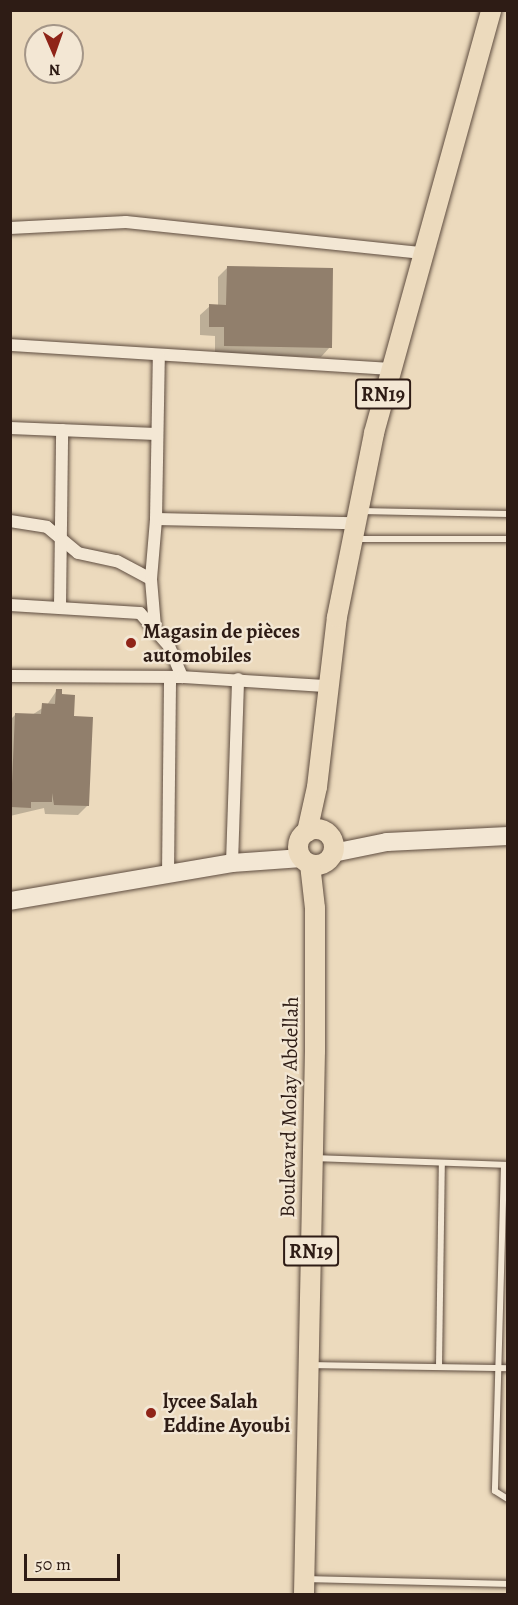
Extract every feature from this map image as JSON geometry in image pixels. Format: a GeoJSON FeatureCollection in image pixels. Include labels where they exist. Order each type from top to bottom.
{"type":"FeatureCollection","features":[{"type":"Feature","properties":{"kind":"main road","name":"RN19"},"geometry":{"type":"LineString","coordinates":[[317,848],[317,787],[327,686],[354,524],[389,369],[490,10]]}},
{"type":"Feature","properties":{"kind":"main road"},"geometry":{"type":"LineString","coordinates":[[10,901],[261,860],[317,848],[507,836]]}},
{"type":"Feature","properties":{"kind":"main road","name":"Boulevard Molay Abdellah"},"geometry":{"type":"LineString","coordinates":[[304,1587],[317,848]]}},
{"type":"Feature","properties":{"kind":"street"},"geometry":{"type":"LineString","coordinates":[[10,228],[126,222],[422,253]]}},
{"type":"Feature","properties":{"kind":"street"},"geometry":{"type":"LineString","coordinates":[[10,345],[389,369]]}},
{"type":"Feature","properties":{"kind":"street"},"geometry":{"type":"LineString","coordinates":[[159,355],[156,519],[151,579],[155,627],[176,677],[168,874]]}},
{"type":"Feature","properties":{"kind":"street"},"geometry":{"type":"LineString","coordinates":[[10,428],[156,434]]}},
{"type":"Feature","properties":{"kind":"street"},"geometry":{"type":"LineString","coordinates":[[60,606],[59,533],[62,430]]}},
{"type":"Feature","properties":{"kind":"street"},"geometry":{"type":"LineString","coordinates":[[156,519],[354,524]]}},
{"type":"Feature","properties":{"kind":"street"},"geometry":{"type":"LineString","coordinates":[[10,521],[47,526],[59,533],[78,553],[117,561],[151,579]]}},
{"type":"Feature","properties":{"kind":"street"},"geometry":{"type":"LineString","coordinates":[[10,605],[60,606],[140,613],[155,627]]}},
{"type":"Feature","properties":{"kind":"street"},"geometry":{"type":"LineString","coordinates":[[10,676],[176,677],[327,686]]}},
{"type":"Feature","properties":{"kind":"street"},"geometry":{"type":"LineString","coordinates":[[232,863],[238,679]]}},
{"type":"Feature","properties":{"kind":"lane"},"geometry":{"type":"LineString","coordinates":[[354,524],[507,514]]}},
{"type":"Feature","properties":{"kind":"lane"},"geometry":{"type":"LineString","coordinates":[[354,524],[507,540]]}},
{"type":"Feature","properties":{"kind":"lane"},"geometry":{"type":"LineString","coordinates":[[313,1158],[506,1165],[504,1303],[499,1368],[495,1491],[507,1499]]}},
{"type":"Feature","properties":{"kind":"lane"},"geometry":{"type":"LineString","coordinates":[[439,1367],[442,1163]]}},
{"type":"Feature","properties":{"kind":"lane"},"geometry":{"type":"LineString","coordinates":[[309,1365],[507,1368]]}},
{"type":"Feature","properties":{"kind":"lane"},"geometry":{"type":"LineString","coordinates":[[304,1587],[507,1584]]}},
{"type":"Feature","properties":{"kind":"building"},"geometry":{"type":"Polygon","coordinates":[[[227,266],[333,268],[332,348],[224,346],[224,327],[209,327],[209,304],[226,305],[227,266]]]}},
{"type":"Feature","properties":{"kind":"building"},"geometry":{"type":"Polygon","coordinates":[[[56,689],[62,689],[62,694],[75,695],[74,716],[93,717],[89,806],[54,805],[52,793],[52,802],[31,802],[31,808],[11,807],[15,713],[41,714],[42,703],[55,704],[56,689]]]}},
{"type":"Feature","properties":{"kind":"place","name":"Magasin de pièces automobiles"},"geometry":{"type":"Point","coordinates":[131,643]}},
{"type":"Feature","properties":{"kind":"place","name":"lycee Salah Eddine Ayoubi"},"geometry":{"type":"Point","coordinates":[151,1413]}}]}
